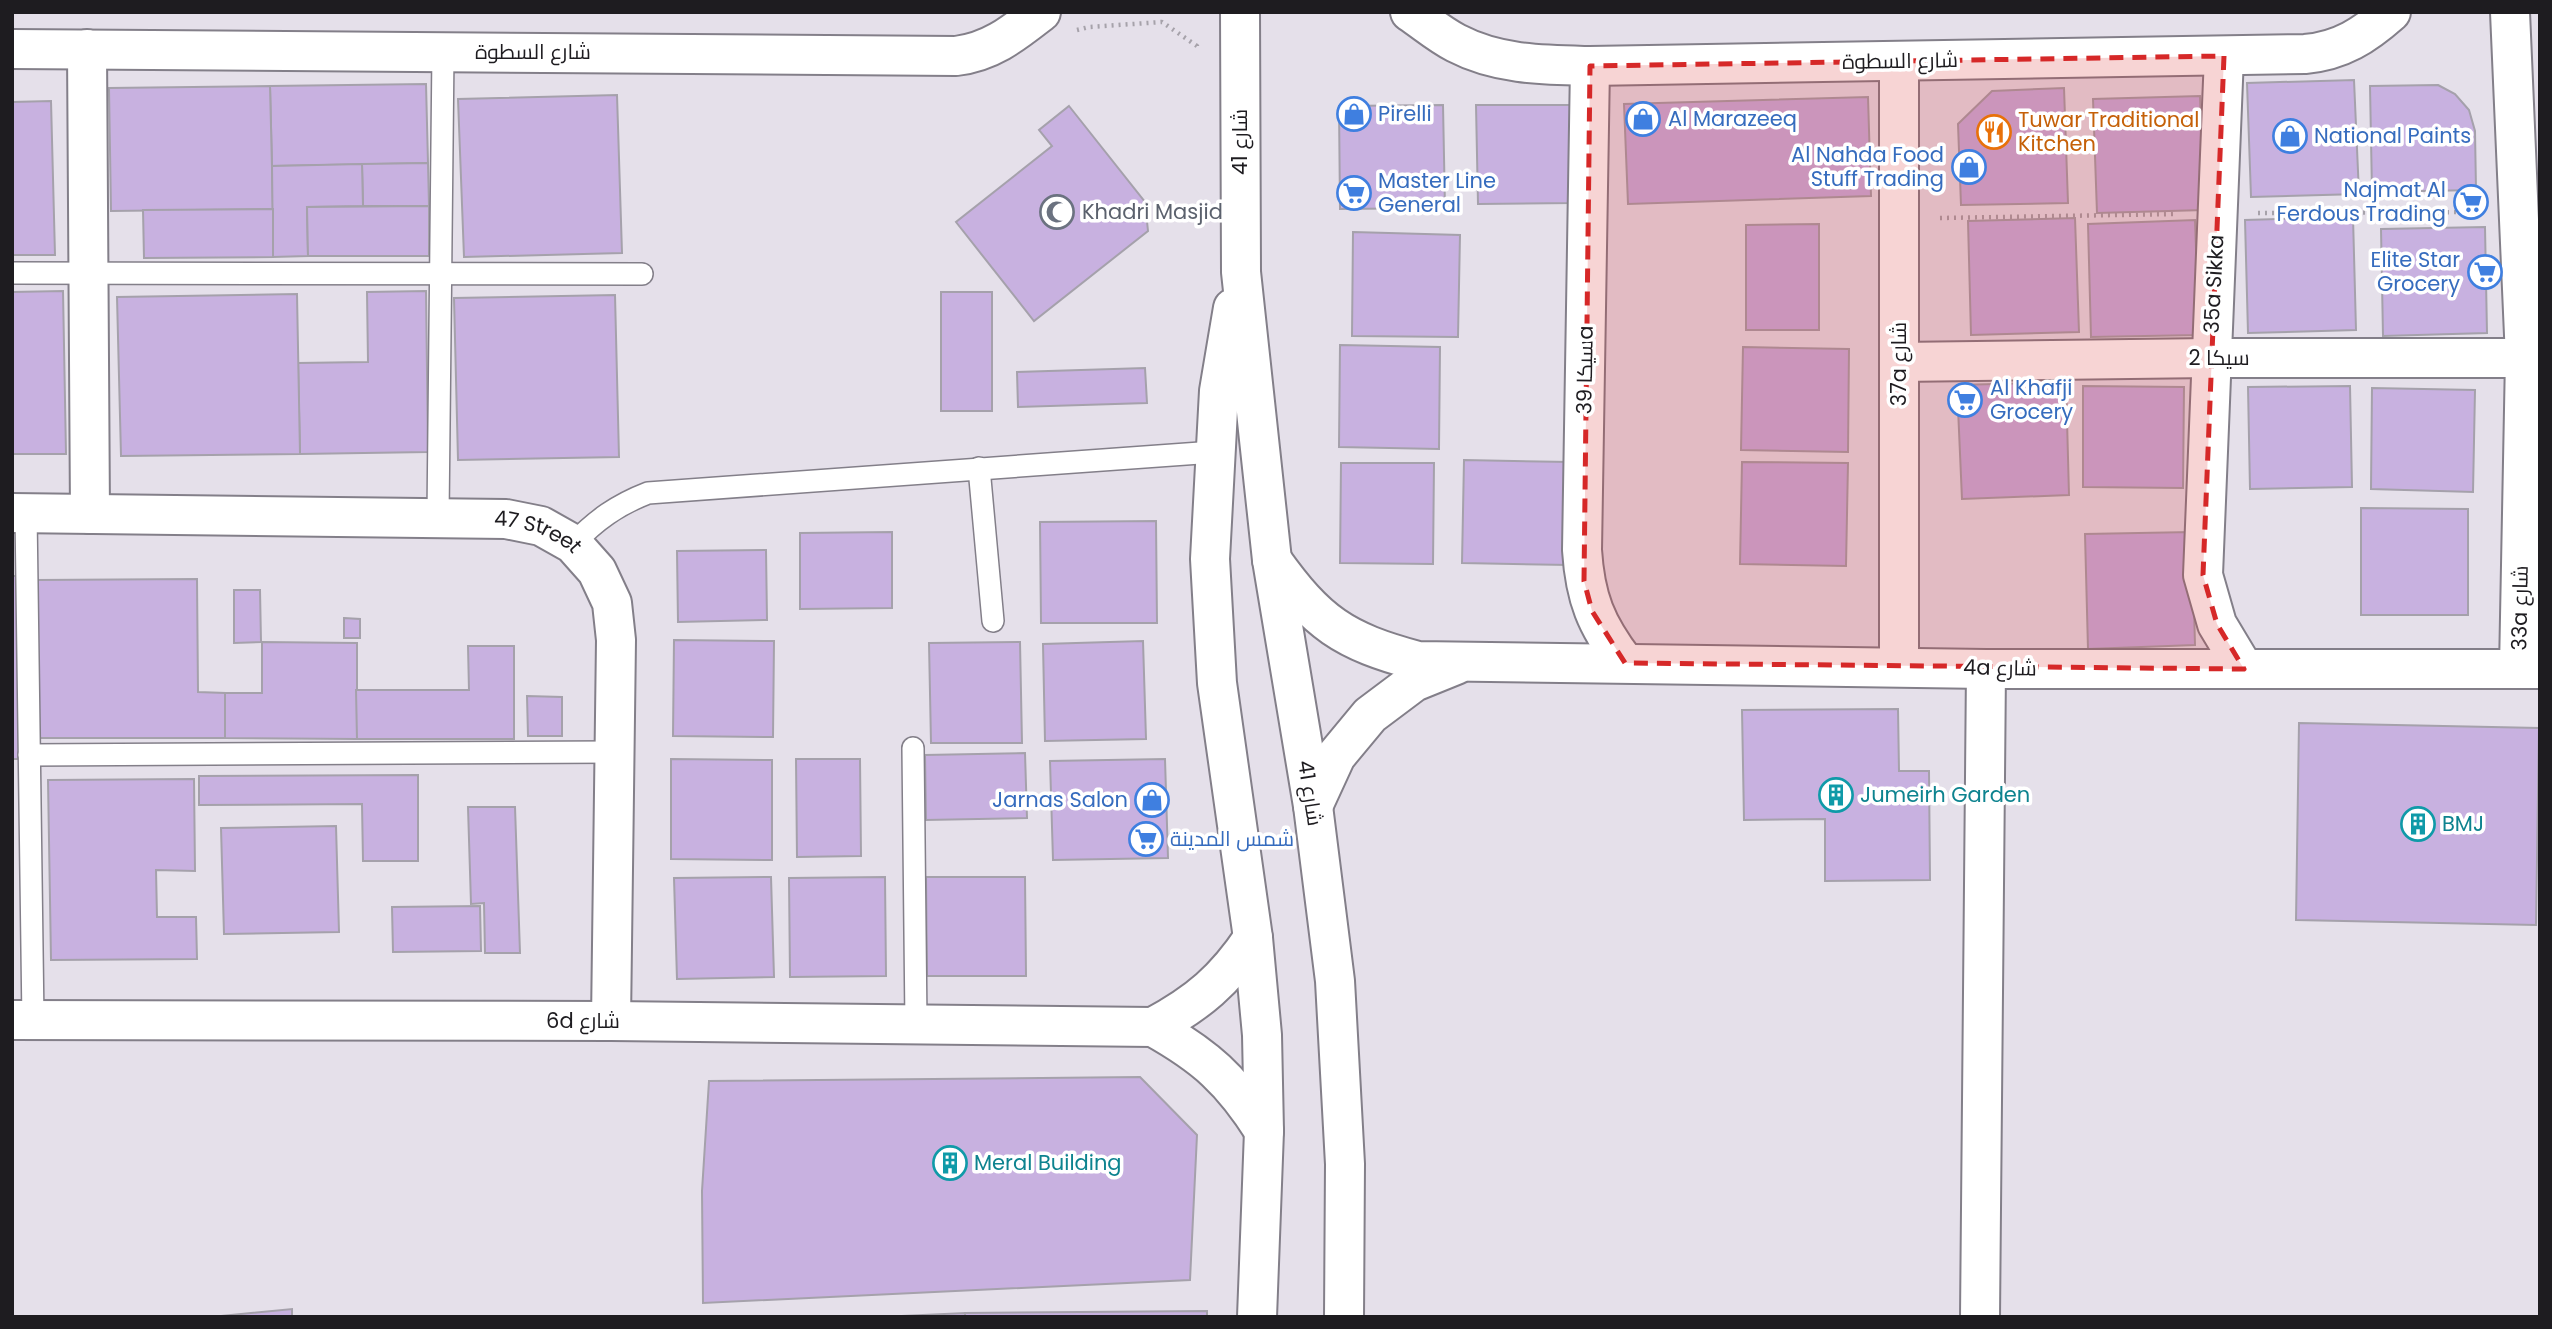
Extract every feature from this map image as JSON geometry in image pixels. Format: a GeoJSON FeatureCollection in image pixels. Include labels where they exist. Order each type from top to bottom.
{"type":"FeatureCollection","features":[{"type":"Feature","properties":{"kind":"street","name":"شارع 41"},"geometry":{"type":"LineString","coordinates":[[1240,12],[1241,272],[1272,560],[1313,806],[1335,981],[1345,1164],[1344,1317]]}},
{"type":"Feature","properties":{"kind":"street","name":"شارع السطوة"},"geometry":{"type":"LineString","coordinates":[[1410,12],[1455,43],[1503,60],[1528,64],[1590,66],[2325,52],[2361,37],[2391,12]]}},
{"type":"Feature","properties":{"kind":"street","name":"33a شارع"},"geometry":{"type":"LineString","coordinates":[[2510,12],[2532,358],[2529,669]]}},
{"type":"Feature","properties":{"kind":"street","name":"شارع السطوة"},"geometry":{"type":"LineString","coordinates":[[12,49],[956,56],[972,54],[1054,23]]}},
{"type":"Feature","properties":{"kind":"street"},"geometry":{"type":"LineString","coordinates":[[87,49],[90,514]]}},
{"type":"Feature","properties":{"kind":"street","name":"35a Sikka"},"geometry":{"type":"LineString","coordinates":[[2224,56],[2203,575],[2217,624],[2244,669]]}},
{"type":"Feature","properties":{"kind":"street","name":"37a شارع"},"geometry":{"type":"LineString","coordinates":[[1899,61],[1899,666]]}},
{"type":"Feature","properties":{"kind":"street","name":"33a شارع"},"geometry":{"type":"LineString","coordinates":[[2518,169],[2531,133],[2540,63]]}},
{"type":"Feature","properties":{"kind":"street","name":"سيكا 39a"},"geometry":{"type":"LineString","coordinates":[[1590,66],[1582,550],[1584,581],[1592,611],[1606,638],[1625,663]]}},
{"type":"Feature","properties":{"kind":"street","name":"شارع 41"},"geometry":{"type":"LineString","coordinates":[[1241,272],[1219,391],[1210,559],[1217,683],[1253,938],[1262,1035],[1264,1131],[1257,1317]]}},
{"type":"Feature","properties":{"kind":"street","name":"سيكا 2"},"geometry":{"type":"LineString","coordinates":[[1899,362],[2532,358]]}},
{"type":"Feature","properties":{"kind":"street","name":"47 Street"},"geometry":{"type":"LineString","coordinates":[[19,513],[506,519],[541,526],[573,544],[597,571],[612,603],[616,640],[611,1021]]}},
{"type":"Feature","properties":{"kind":"street","name":"4a شارع"},"geometry":{"type":"LineString","coordinates":[[1272,560],[1299,597],[1333,628],[1374,649],[1418,661],[1986,668],[2529,669]]}},
{"type":"Feature","properties":{"kind":"street","name":"4a شارع"},"geometry":{"type":"LineString","coordinates":[[1313,806],[1336,756],[1370,715],[1414,682],[1461,663]]}},
{"type":"Feature","properties":{"kind":"street"},"geometry":{"type":"LineString","coordinates":[[1980,1317],[1986,668]]}},
{"type":"Feature","properties":{"kind":"street","name":"6d شارع"},"geometry":{"type":"LineString","coordinates":[[1153,1027],[1183,1011],[1210,990],[1235,965],[1253,938]]}},
{"type":"Feature","properties":{"kind":"street","name":"6d شارع"},"geometry":{"type":"LineString","coordinates":[[23,1020],[611,1021],[1153,1027],[1187,1046],[1217,1070],[1244,1099],[1264,1131]]}},
{"type":"Feature","properties":{"kind":"lane"},"geometry":{"type":"LineString","coordinates":[[438,517],[443,52]]}},
{"type":"Feature","properties":{"kind":"lane"},"geometry":{"type":"LineString","coordinates":[[12,273],[642,274]]}},
{"type":"Feature","properties":{"kind":"lane"},"geometry":{"type":"LineString","coordinates":[[573,544],[594,522],[620,505],[648,493],[1214,452]]}},
{"type":"Feature","properties":{"kind":"lane"},"geometry":{"type":"LineString","coordinates":[[979,468],[993,621]]}},
{"type":"Feature","properties":{"kind":"lane"},"geometry":{"type":"LineString","coordinates":[[19,513],[29,755],[23,1020]]}},
{"type":"Feature","properties":{"kind":"lane"},"geometry":{"type":"LineString","coordinates":[[913,748],[916,1024]]}},
{"type":"Feature","properties":{"kind":"lane"},"geometry":{"type":"LineString","coordinates":[[29,755],[614,752]]}},
{"type":"Feature","properties":{"kind":"path"},"geometry":{"type":"LineString","coordinates":[[1054,23],[1089,27],[1162,22],[1197,46],[1199,58]]}},
{"type":"Feature","properties":{"kind":"highlighted area"},"geometry":{"type":"Polygon","coordinates":[[[2224,56],[2203,575],[2217,624],[2244,669],[1625,663],[1592,611],[1584,581],[1590,66],[2224,56]]]}},
{"type":"Feature","properties":{"kind":"building"},"geometry":{"type":"Polygon","coordinates":[[[2354,80],[2359,194],[2251,197],[2247,83],[2354,80]]]}},
{"type":"Feature","properties":{"kind":"building"},"geometry":{"type":"Polygon","coordinates":[[[426,84],[428,163],[272,166],[270,86],[426,84]]]}},
{"type":"Feature","properties":{"kind":"building"},"geometry":{"type":"Polygon","coordinates":[[[2438,85],[2455,94],[2469,110],[2475,131],[2476,190],[2372,192],[2370,86],[2438,85]]]}},
{"type":"Feature","properties":{"kind":"building"},"geometry":{"type":"Polygon","coordinates":[[[270,86],[273,209],[111,211],[109,88],[270,86]]]}},
{"type":"Feature","properties":{"kind":"building"},"geometry":{"type":"Polygon","coordinates":[[[2064,88],[2068,203],[1961,205],[1958,124],[1992,91],[2064,88]]]}},
{"type":"Feature","properties":{"kind":"building"},"geometry":{"type":"Polygon","coordinates":[[[617,95],[622,253],[464,257],[458,99],[617,95]]]}},
{"type":"Feature","properties":{"kind":"building"},"geometry":{"type":"Polygon","coordinates":[[[2200,96],[2204,210],[2097,213],[2093,99],[2200,96]]]}},
{"type":"Feature","properties":{"kind":"building"},"geometry":{"type":"Polygon","coordinates":[[[1868,97],[1871,196],[1628,204],[1624,104],[1868,97]]]}},
{"type":"Feature","properties":{"kind":"building"},"geometry":{"type":"Polygon","coordinates":[[[51,101],[55,255],[12,255],[12,102],[51,101]]]}},
{"type":"Feature","properties":{"kind":"building"},"geometry":{"type":"Polygon","coordinates":[[[1443,105],[1445,208],[1340,209],[1339,106],[1443,105]]]}},
{"type":"Feature","properties":{"kind":"building"},"geometry":{"type":"Polygon","coordinates":[[[1476,105],[1572,105],[1573,203],[1478,204],[1476,105]]]}},
{"type":"Feature","properties":{"kind":"building","name":"Khadri Masjid"},"geometry":{"type":"Polygon","coordinates":[[[1069,106],[1145,202],[1148,231],[1034,321],[956,222],[1052,146],[1039,130],[1069,106]]]}},
{"type":"Feature","properties":{"kind":"building"},"geometry":{"type":"Polygon","coordinates":[[[428,163],[429,206],[363,206],[362,164],[428,163]]]}},
{"type":"Feature","properties":{"kind":"building"},"geometry":{"type":"Polygon","coordinates":[[[362,164],[363,206],[307,207],[308,256],[273,257],[272,166],[362,164]]]}},
{"type":"Feature","properties":{"kind":"building"},"geometry":{"type":"Polygon","coordinates":[[[429,206],[429,256],[308,256],[307,207],[429,206]]]}},
{"type":"Feature","properties":{"kind":"building"},"geometry":{"type":"Polygon","coordinates":[[[273,209],[273,257],[144,258],[143,210],[273,209]]]}},
{"type":"Feature","properties":{"kind":"building"},"geometry":{"type":"Polygon","coordinates":[[[2353,217],[2356,330],[2248,333],[2245,220],[2353,217]]]}},
{"type":"Feature","properties":{"kind":"building"},"geometry":{"type":"Polygon","coordinates":[[[2075,218],[2079,332],[1971,335],[1968,221],[2075,218]]]}},
{"type":"Feature","properties":{"kind":"building"},"geometry":{"type":"Polygon","coordinates":[[[2195,220],[2199,335],[2091,337],[2088,224],[2195,220]]]}},
{"type":"Feature","properties":{"kind":"building"},"geometry":{"type":"Polygon","coordinates":[[[1819,224],[1819,330],[1746,330],[1746,225],[1819,224]]]}},
{"type":"Feature","properties":{"kind":"building"},"geometry":{"type":"Polygon","coordinates":[[[2485,227],[2487,333],[2383,336],[2381,229],[2485,227]]]}},
{"type":"Feature","properties":{"kind":"building"},"geometry":{"type":"Polygon","coordinates":[[[1353,232],[1460,235],[1458,337],[1352,336],[1353,232]]]}},
{"type":"Feature","properties":{"kind":"building"},"geometry":{"type":"Polygon","coordinates":[[[63,291],[66,454],[12,454],[12,292],[63,291]]]}},
{"type":"Feature","properties":{"kind":"building"},"geometry":{"type":"Polygon","coordinates":[[[426,291],[428,452],[300,454],[298,363],[368,362],[367,292],[426,291]]]}},
{"type":"Feature","properties":{"kind":"building"},"geometry":{"type":"Polygon","coordinates":[[[941,292],[992,292],[992,411],[941,411],[941,292]]]}},
{"type":"Feature","properties":{"kind":"building"},"geometry":{"type":"Polygon","coordinates":[[[297,294],[300,454],[121,456],[117,297],[297,294]]]}},
{"type":"Feature","properties":{"kind":"building"},"geometry":{"type":"Polygon","coordinates":[[[615,295],[619,457],[458,460],[454,298],[615,295]]]}},
{"type":"Feature","properties":{"kind":"building"},"geometry":{"type":"Polygon","coordinates":[[[1340,345],[1440,347],[1439,449],[1339,447],[1340,345]]]}},
{"type":"Feature","properties":{"kind":"building"},"geometry":{"type":"Polygon","coordinates":[[[1743,347],[1849,349],[1848,452],[1741,450],[1743,347]]]}},
{"type":"Feature","properties":{"kind":"building"},"geometry":{"type":"Polygon","coordinates":[[[1145,368],[1147,403],[1018,407],[1017,372],[1145,368]]]}},
{"type":"Feature","properties":{"kind":"building"},"geometry":{"type":"Polygon","coordinates":[[[2066,382],[2069,495],[1962,499],[1957,385],[2066,382]]]}},
{"type":"Feature","properties":{"kind":"building"},"geometry":{"type":"Polygon","coordinates":[[[2083,386],[2184,387],[2183,488],[2083,487],[2083,386]]]}},
{"type":"Feature","properties":{"kind":"building"},"geometry":{"type":"Polygon","coordinates":[[[2350,386],[2352,487],[2250,489],[2248,387],[2350,386]]]}},
{"type":"Feature","properties":{"kind":"building"},"geometry":{"type":"Polygon","coordinates":[[[2372,388],[2475,390],[2473,492],[2371,489],[2372,388]]]}},
{"type":"Feature","properties":{"kind":"building"},"geometry":{"type":"Polygon","coordinates":[[[1464,460],[1570,462],[1569,565],[1462,563],[1464,460]]]}},
{"type":"Feature","properties":{"kind":"building"},"geometry":{"type":"Polygon","coordinates":[[[1742,462],[1848,463],[1846,566],[1740,564],[1742,462]]]}},
{"type":"Feature","properties":{"kind":"building"},"geometry":{"type":"Polygon","coordinates":[[[1341,463],[1434,463],[1433,564],[1340,563],[1341,463]]]}},
{"type":"Feature","properties":{"kind":"building"},"geometry":{"type":"Polygon","coordinates":[[[2361,508],[2468,509],[2468,615],[2361,615],[2361,508]]]}},
{"type":"Feature","properties":{"kind":"building"},"geometry":{"type":"Polygon","coordinates":[[[1156,521],[1157,623],[1041,623],[1040,522],[1156,521]]]}},
{"type":"Feature","properties":{"kind":"building"},"geometry":{"type":"Polygon","coordinates":[[[892,532],[892,608],[800,609],[800,533],[892,532]]]}},
{"type":"Feature","properties":{"kind":"building"},"geometry":{"type":"Polygon","coordinates":[[[2192,532],[2195,645],[2088,649],[2085,534],[2192,532]]]}},
{"type":"Feature","properties":{"kind":"building"},"geometry":{"type":"Polygon","coordinates":[[[766,550],[767,620],[678,622],[677,551],[766,550]]]}},
{"type":"Feature","properties":{"kind":"building"},"geometry":{"type":"Polygon","coordinates":[[[12,576],[18,576],[19,759],[12,759],[12,576]]]}},
{"type":"Feature","properties":{"kind":"building"},"geometry":{"type":"Polygon","coordinates":[[[197,579],[198,692],[225,693],[225,738],[39,738],[37,580],[197,579]]]}},
{"type":"Feature","properties":{"kind":"building"},"geometry":{"type":"Polygon","coordinates":[[[234,590],[260,590],[261,642],[234,643],[234,590]]]}},
{"type":"Feature","properties":{"kind":"building"},"geometry":{"type":"Polygon","coordinates":[[[344,618],[360,619],[360,638],[344,638],[344,618]]]}},
{"type":"Feature","properties":{"kind":"building"},"geometry":{"type":"Polygon","coordinates":[[[674,640],[774,641],[773,737],[673,736],[674,640]]]}},
{"type":"Feature","properties":{"kind":"building"},"geometry":{"type":"Polygon","coordinates":[[[1143,641],[1146,739],[1045,741],[1043,644],[1143,641]]]}},
{"type":"Feature","properties":{"kind":"building"},"geometry":{"type":"Polygon","coordinates":[[[262,642],[357,643],[357,739],[225,738],[225,693],[262,693],[262,642]]]}},
{"type":"Feature","properties":{"kind":"building"},"geometry":{"type":"Polygon","coordinates":[[[1020,642],[1022,743],[931,743],[929,643],[1020,642]]]}},
{"type":"Feature","properties":{"kind":"building"},"geometry":{"type":"Polygon","coordinates":[[[468,646],[514,646],[514,739],[357,739],[356,690],[469,690],[468,646]]]}},
{"type":"Feature","properties":{"kind":"building"},"geometry":{"type":"Polygon","coordinates":[[[527,696],[562,697],[562,736],[528,736],[527,696]]]}},
{"type":"Feature","properties":{"kind":"building","name":"Jumeirh Garden"},"geometry":{"type":"Polygon","coordinates":[[[1898,709],[1899,771],[1929,771],[1930,880],[1825,881],[1825,819],[1744,820],[1742,710],[1898,709]]]}},
{"type":"Feature","properties":{"kind":"building","name":"BMJ"},"geometry":{"type":"Polygon","coordinates":[[[2299,723],[2539,728],[2536,925],[2296,920],[2299,723]]]}},
{"type":"Feature","properties":{"kind":"building"},"geometry":{"type":"Polygon","coordinates":[[[1025,753],[1027,818],[926,820],[925,755],[1025,753]]]}},
{"type":"Feature","properties":{"kind":"building"},"geometry":{"type":"Polygon","coordinates":[[[671,759],[772,760],[772,860],[671,859],[671,759]]]}},
{"type":"Feature","properties":{"kind":"building"},"geometry":{"type":"Polygon","coordinates":[[[796,759],[860,759],[861,856],[797,857],[796,759]]]}},
{"type":"Feature","properties":{"kind":"building"},"geometry":{"type":"Polygon","coordinates":[[[1165,759],[1168,858],[1053,860],[1050,761],[1165,759]]]}},
{"type":"Feature","properties":{"kind":"building"},"geometry":{"type":"Polygon","coordinates":[[[418,775],[418,861],[363,861],[362,804],[199,805],[199,776],[418,775]]]}},
{"type":"Feature","properties":{"kind":"building"},"geometry":{"type":"Polygon","coordinates":[[[194,779],[195,871],[156,870],[157,917],[196,917],[197,959],[51,960],[48,780],[194,779]]]}},
{"type":"Feature","properties":{"kind":"building"},"geometry":{"type":"Polygon","coordinates":[[[468,807],[515,807],[520,953],[485,953],[484,903],[471,904],[468,807]]]}},
{"type":"Feature","properties":{"kind":"building"},"geometry":{"type":"Polygon","coordinates":[[[336,826],[339,932],[224,934],[221,828],[336,826]]]}},
{"type":"Feature","properties":{"kind":"building"},"geometry":{"type":"Polygon","coordinates":[[[771,877],[774,977],[677,979],[674,878],[771,877]]]}},
{"type":"Feature","properties":{"kind":"building"},"geometry":{"type":"Polygon","coordinates":[[[885,877],[886,976],[790,977],[789,878],[885,877]]]}},
{"type":"Feature","properties":{"kind":"building"},"geometry":{"type":"Polygon","coordinates":[[[926,877],[1025,877],[1026,976],[927,976],[926,877]]]}},
{"type":"Feature","properties":{"kind":"building"},"geometry":{"type":"Polygon","coordinates":[[[480,906],[481,951],[393,952],[392,907],[480,906]]]}},
{"type":"Feature","properties":{"kind":"building","name":"Meral Building"},"geometry":{"type":"Polygon","coordinates":[[[1140,1077],[1197,1135],[1190,1280],[703,1303],[702,1191],[709,1081],[1140,1077]]]}},
{"type":"Feature","properties":{"kind":"building"},"geometry":{"type":"Polygon","coordinates":[[[292,1309],[292,1317],[211,1317],[292,1309]]]}},
{"type":"Feature","properties":{"kind":"building"},"geometry":{"type":"Polygon","coordinates":[[[1207,1311],[1207,1317],[965,1317],[965,1313],[1207,1311]]]}},
{"type":"Feature","properties":{"kind":"building"},"geometry":{"type":"Polygon","coordinates":[[[965,1313],[965,1317],[880,1317],[965,1313]]]}},
{"type":"Feature","properties":{"kind":"place","name":"Pirelli"},"geometry":{"type":"Point","coordinates":[1354,114]}},
{"type":"Feature","properties":{"kind":"place","name":"Al Marazeeq"},"geometry":{"type":"Point","coordinates":[1643,119]}},
{"type":"Feature","properties":{"kind":"place","name":"Tuwar Traditional Kitchen"},"geometry":{"type":"Point","coordinates":[1994,132]}},
{"type":"Feature","properties":{"kind":"place","name":"National Paints"},"geometry":{"type":"Point","coordinates":[2290,136]}},
{"type":"Feature","properties":{"kind":"place","name":"Al Nahda Food Stuff Trading"},"geometry":{"type":"Point","coordinates":[1969,167]}},
{"type":"Feature","properties":{"kind":"place","name":"Master Line General"},"geometry":{"type":"Point","coordinates":[1354,193]}},
{"type":"Feature","properties":{"kind":"place","name":"Najmat Al Ferdous Trading"},"geometry":{"type":"Point","coordinates":[2471,202]}},
{"type":"Feature","properties":{"kind":"place","name":"Khadri Masjid"},"geometry":{"type":"Point","coordinates":[1057,212]}},
{"type":"Feature","properties":{"kind":"place","name":"Elite Star Grocery"},"geometry":{"type":"Point","coordinates":[2485,272]}},
{"type":"Feature","properties":{"kind":"place","name":"Al Khafji Grocery"},"geometry":{"type":"Point","coordinates":[1965,400]}},
{"type":"Feature","properties":{"kind":"place","name":"Jumeirh Garden"},"geometry":{"type":"Point","coordinates":[1836,795]}},
{"type":"Feature","properties":{"kind":"place","name":"Jarnas Salon"},"geometry":{"type":"Point","coordinates":[1152,800]}},
{"type":"Feature","properties":{"kind":"place","name":"BMJ"},"geometry":{"type":"Point","coordinates":[2418,824]}},
{"type":"Feature","properties":{"kind":"place","name":"شمس المدينة"},"geometry":{"type":"Point","coordinates":[1146,839]}},
{"type":"Feature","properties":{"kind":"place","name":"Meral Building"},"geometry":{"type":"Point","coordinates":[950,1163]}}]}
